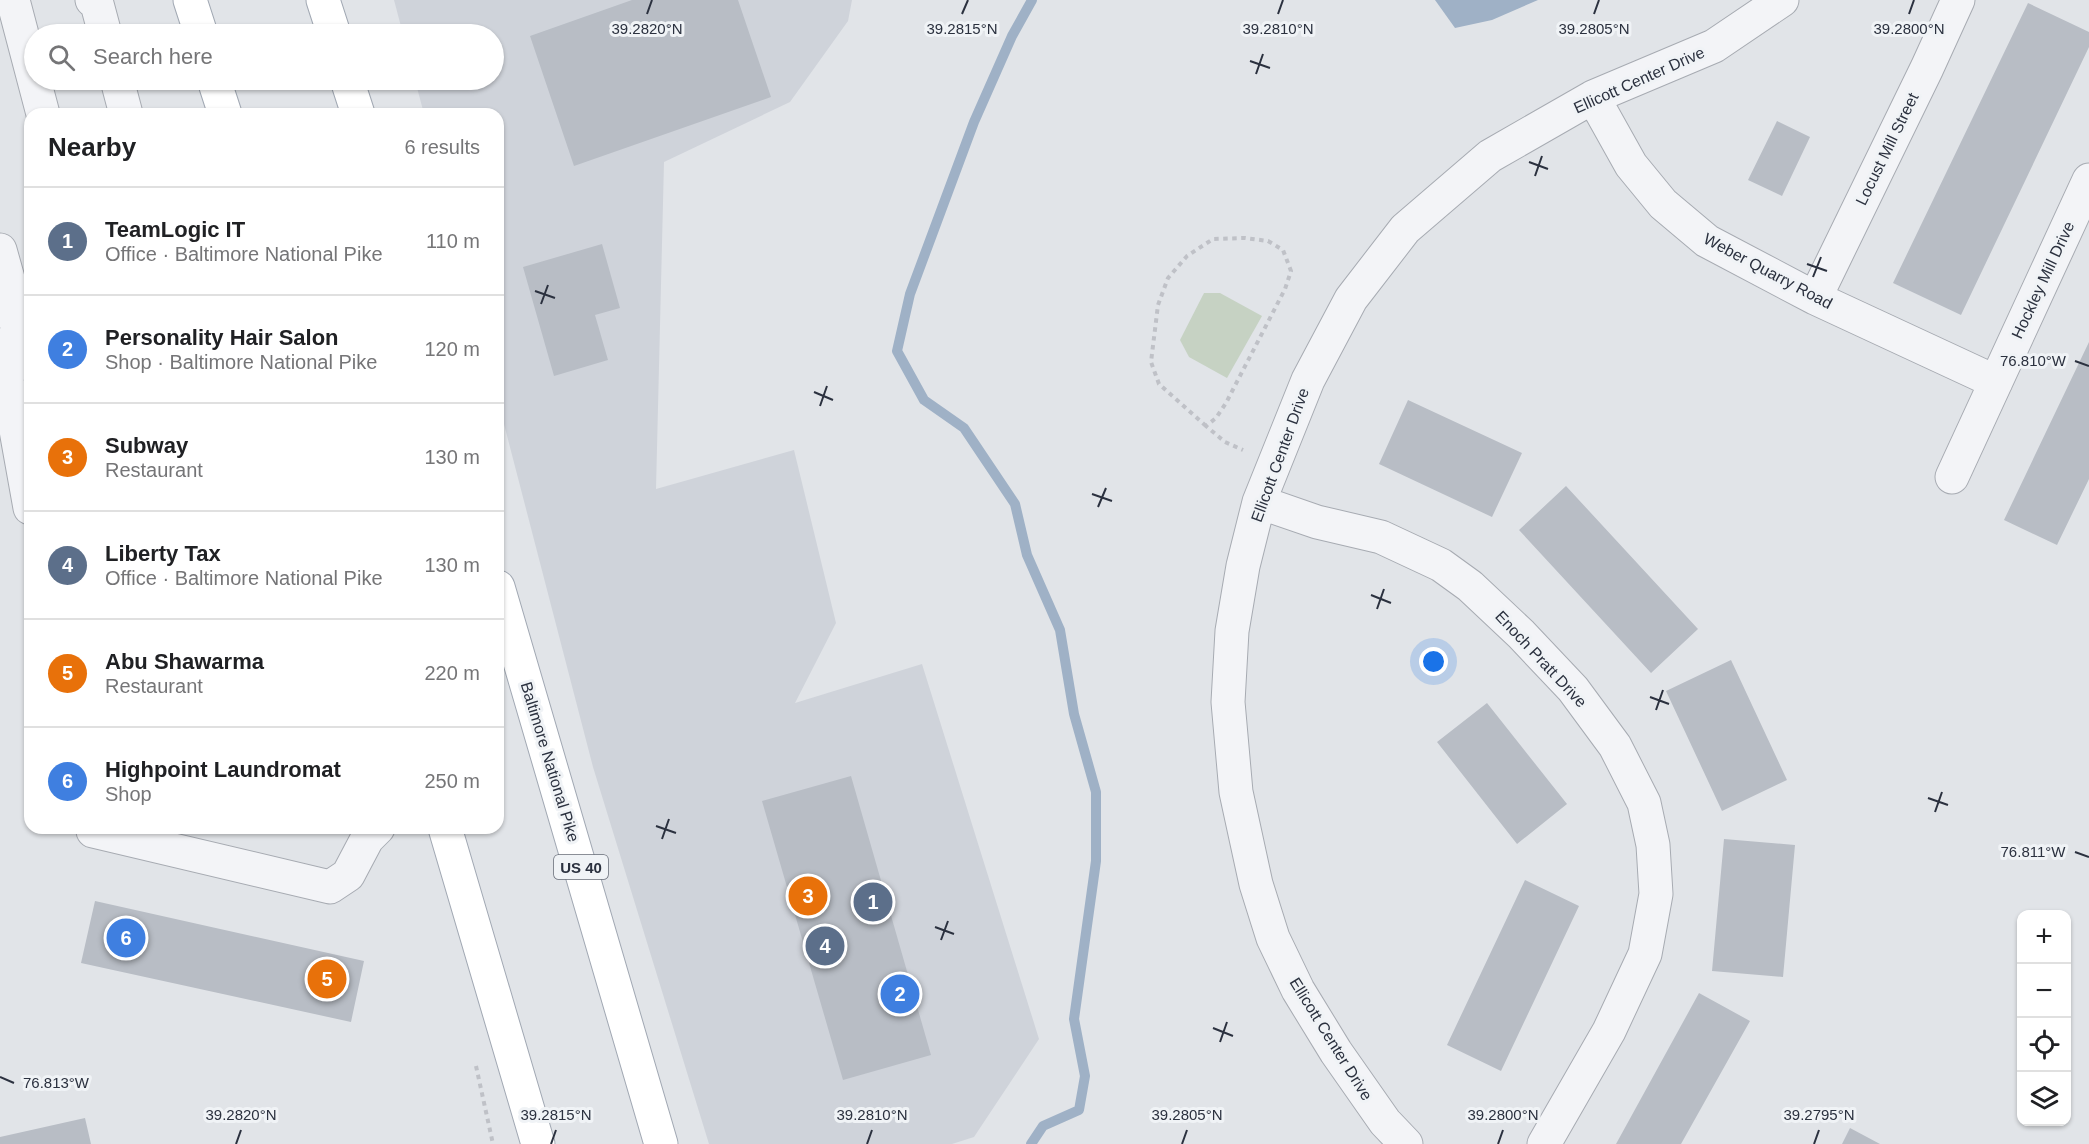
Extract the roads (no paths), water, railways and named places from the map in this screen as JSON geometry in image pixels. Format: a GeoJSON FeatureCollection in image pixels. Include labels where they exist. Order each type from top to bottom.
{"type":"FeatureCollection","features":[{"type":"Feature","properties":{"kind":"main road"},"geometry":{"type":"LineString","coordinates":[[190,0],[198,24]]}},
{"type":"Feature","properties":{"kind":"main road"},"geometry":{"type":"LineString","coordinates":[[323,0],[331,24]]}},
{"type":"Feature","properties":{"kind":"main road"},"geometry":{"type":"LineString","coordinates":[[217,90],[223,108]]}},
{"type":"Feature","properties":{"kind":"main road"},"geometry":{"type":"LineString","coordinates":[[350,90],[356,108]]}},
{"type":"Feature","properties":{"kind":"main road","name":"Baltimore National Pike"},"geometry":{"type":"LineString","coordinates":[[504,608],[661,1144]]}},
{"type":"Feature","properties":{"kind":"main road"},"geometry":{"type":"LineString","coordinates":[[447,834],[538,1144]]}},
{"type":"Feature","properties":{"kind":"street"},"geometry":{"type":"LineString","coordinates":[[92,0],[97,4],[102,24]]}},
{"type":"Feature","properties":{"kind":"street","name":"Ellicott Center Drive"},"geometry":{"type":"LineString","coordinates":[[1406,1144],[1385,1122],[1342,1061],[1298,990],[1273,938],[1256,884],[1236,792],[1228,702],[1232,631],[1243,566],[1259,502],[1308,380],[1351,299],[1405,229],[1490,156],[1593,97],[1714,46],[1782,0]]}},
{"type":"Feature","properties":{"kind":"street","name":"Locust Mill Street"},"geometry":{"type":"LineString","coordinates":[[1815,298],[1958,0]]}},
{"type":"Feature","properties":{"kind":"street"},"geometry":{"type":"LineString","coordinates":[[17,2],[24,32]]}},
{"type":"Feature","properties":{"kind":"street"},"geometry":{"type":"LineString","coordinates":[[37,90],[42,108]]}},
{"type":"Feature","properties":{"kind":"street"},"geometry":{"type":"LineString","coordinates":[[120,90],[124,108]]}},
{"type":"Feature","properties":{"kind":"street","name":"Weber Quarry Road"},"geometry":{"type":"LineString","coordinates":[[1593,97],[1631,165],[1663,204],[1707,241],[1815,298],[1995,382]]}},
{"type":"Feature","properties":{"kind":"street","name":"Hockley Mill Drive"},"geometry":{"type":"LineString","coordinates":[[1952,477],[2089,180]]}},
{"type":"Feature","properties":{"kind":"street"},"geometry":{"type":"LineString","coordinates":[[0,250],[16,318],[7,380],[24,475]]}},
{"type":"Feature","properties":{"kind":"street","name":"Enoch Pratt Drive"},"geometry":{"type":"LineString","coordinates":[[1259,502],[1317,522],[1381,537],[1441,565],[1470,586],[1521,634],[1573,689],[1615,746],[1644,803],[1653,845],[1656,894],[1646,954],[1609,1031],[1544,1144]]}},
{"type":"Feature","properties":{"kind":"street"},"geometry":{"type":"LineString","coordinates":[[106,834],[330,886],[348,875],[372,834]]}},
{"type":"Feature","properties":{"kind":"water"},"geometry":{"type":"Polygon","coordinates":[[[1435,0],[1538,0],[1492,20],[1455,28],[1435,0]]]}},
{"type":"Feature","properties":{"kind":"waterway"},"geometry":{"type":"LineString","coordinates":[[1031,1144],[1043,1126],[1079,1110],[1085,1076],[1074,1019],[1096,861],[1096,792],[1074,714],[1060,630],[1027,555],[1015,504],[964,428],[924,400],[897,351],[910,294],[974,122],[1012,36],[1032,0]]}},
{"type":"Feature","properties":{"kind":"place","name":"Subway"},"geometry":{"type":"Point","coordinates":[808,896]}},
{"type":"Feature","properties":{"kind":"place","name":"TeamLogic IT"},"geometry":{"type":"Point","coordinates":[873,902]}},
{"type":"Feature","properties":{"kind":"place","name":"Highpoint Laundromat"},"geometry":{"type":"Point","coordinates":[126,938]}},
{"type":"Feature","properties":{"kind":"place","name":"Liberty Tax"},"geometry":{"type":"Point","coordinates":[825,946]}},
{"type":"Feature","properties":{"kind":"place","name":"Abu Shawarma"},"geometry":{"type":"Point","coordinates":[327,979]}},
{"type":"Feature","properties":{"kind":"place","name":"Personality Hair Salon"},"geometry":{"type":"Point","coordinates":[900,994]}}]}
